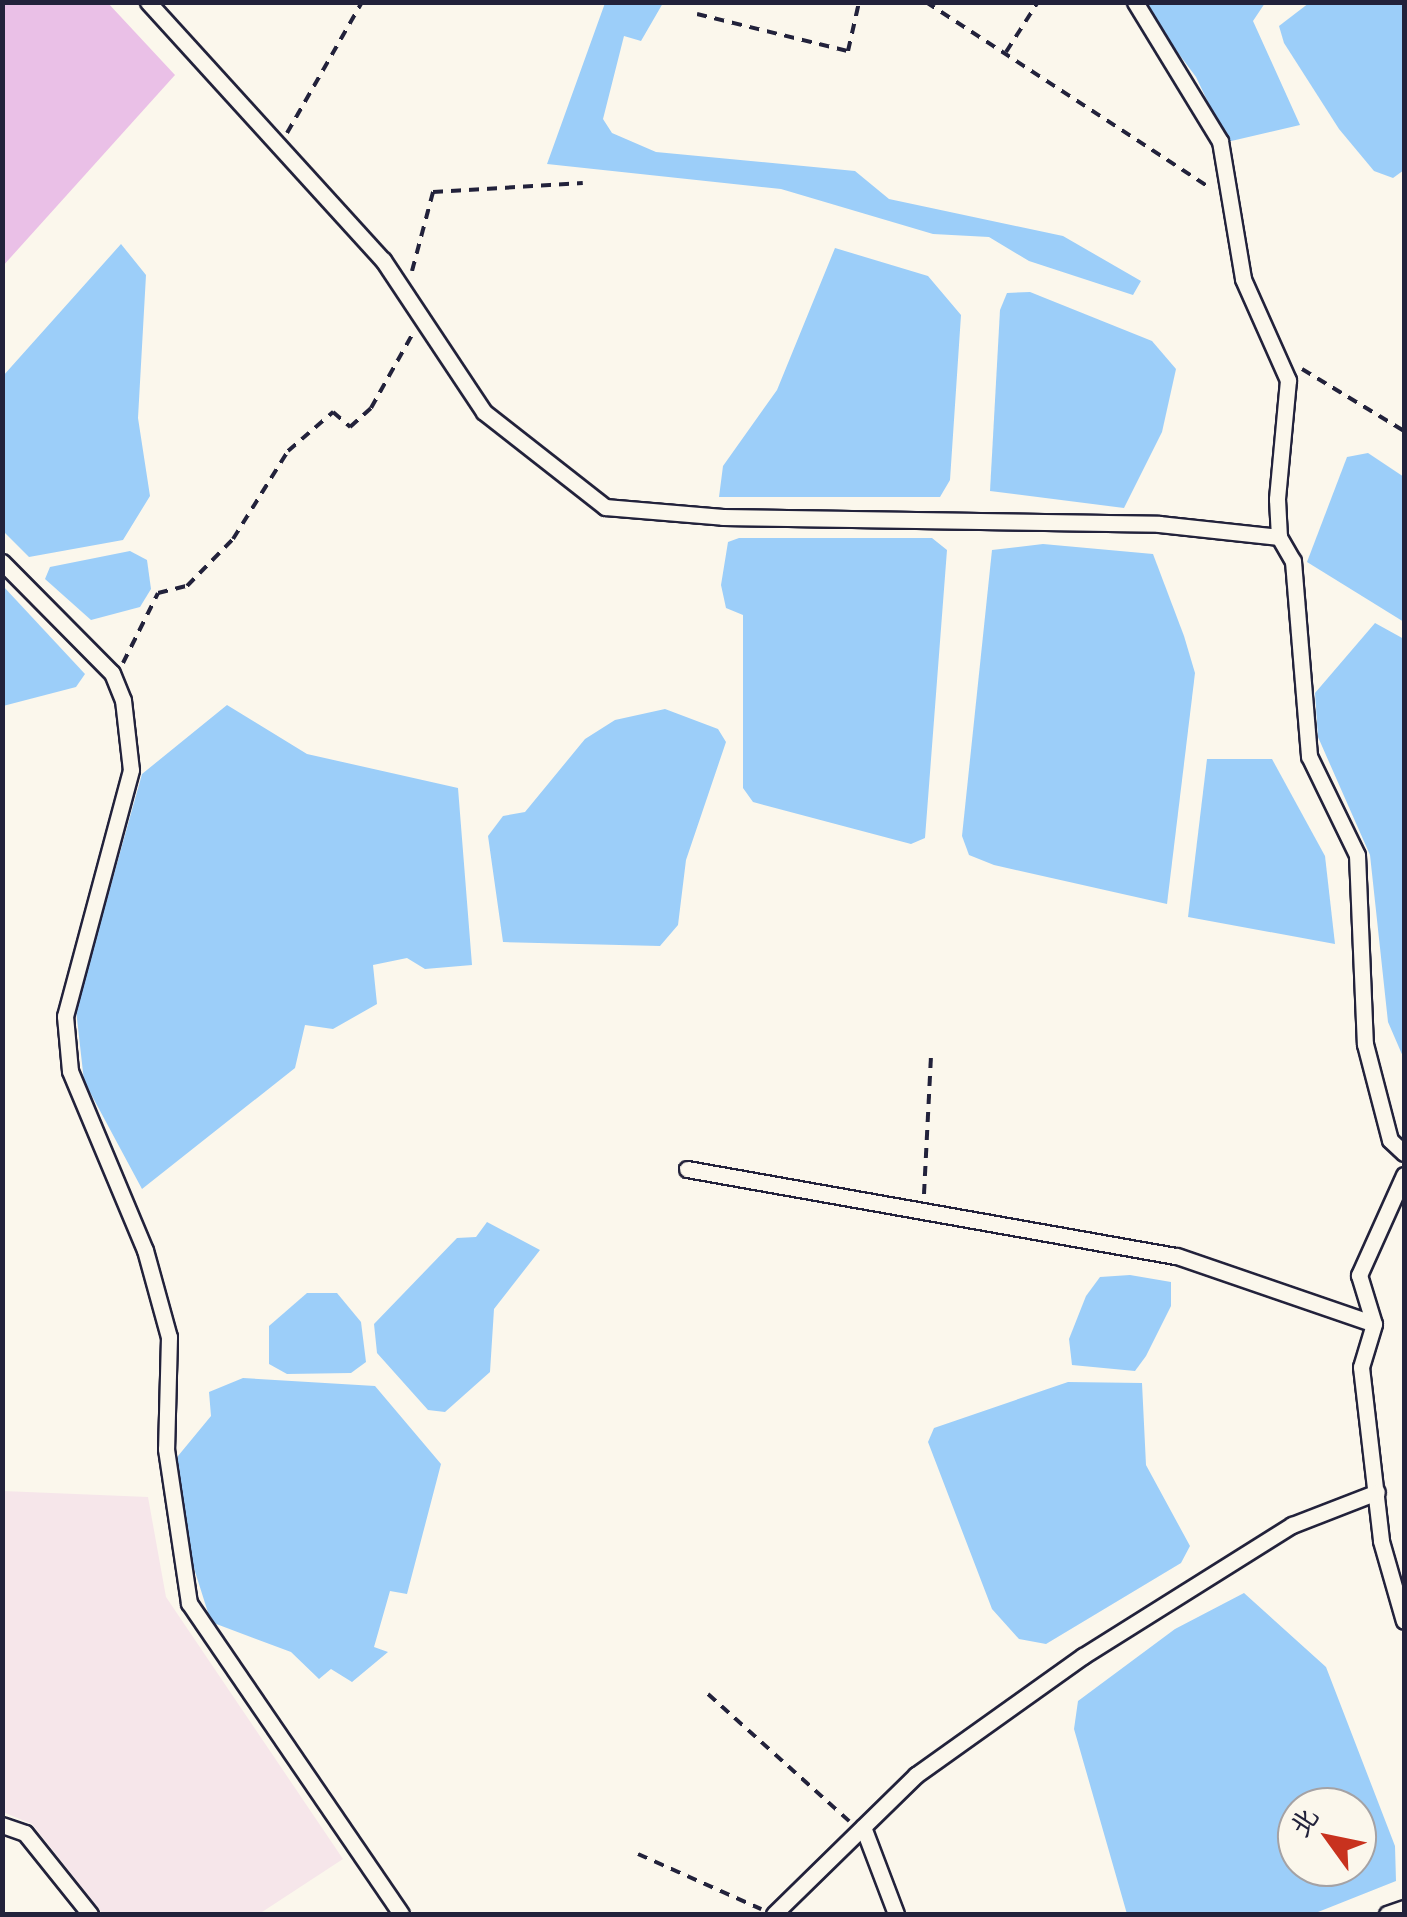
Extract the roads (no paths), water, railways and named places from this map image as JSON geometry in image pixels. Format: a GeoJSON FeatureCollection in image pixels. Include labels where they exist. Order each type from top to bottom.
{"type":"FeatureCollection","features":[{"type":"Feature","properties":{"kind":"street"},"geometry":{"type":"LineString","coordinates":[[148,2],[406,290],[484,412],[605,507],[724,518],[1160,524],[1280,537]]}},
{"type":"Feature","properties":{"kind":"street"},"geometry":{"type":"LineString","coordinates":[[1135,2],[1207,109],[1259,327],[1280,358],[1288,380],[1280,537],[1293,561],[1309,756],[1357,855],[1374,1096],[1404,1153]]}},
{"type":"Feature","properties":{"kind":"street"},"geometry":{"type":"LineString","coordinates":[[2,562],[112,673],[131,770],[65,1016],[70,1071],[145,1250],[169,1337],[166,1449],[189,1603],[401,1914]]}},
{"type":"Feature","properties":{"kind":"street"},"geometry":{"type":"LineString","coordinates":[[686,1169],[1178,1256],[1374,1324]]}},
{"type":"Feature","properties":{"kind":"street"},"geometry":{"type":"LineString","coordinates":[[1404,1175],[1359,1275],[1374,1324],[1362,1366],[1377,1492],[1404,1620]]}},
{"type":"Feature","properties":{"kind":"street"},"geometry":{"type":"LineString","coordinates":[[774,1914],[916,1776],[1148,1611],[1292,1525],[1377,1492]]}},
{"type":"Feature","properties":{"kind":"street"},"geometry":{"type":"LineString","coordinates":[[2,1825],[24,1833],[90,1914]]}},
{"type":"Feature","properties":{"kind":"street"},"geometry":{"type":"LineString","coordinates":[[863,1828],[896,1914]]}},
{"type":"Feature","properties":{"kind":"street"},"geometry":{"type":"LineString","coordinates":[[1386,1914],[1404,1908]]}},
{"type":"Feature","properties":{"kind":"water"},"geometry":{"type":"Polygon","coordinates":[[[605,3],[663,3],[641,41],[624,36],[603,119],[612,133],[656,152],[855,171],[889,199],[1063,236],[1141,281],[1133,295],[1029,261],[989,237],[933,234],[781,189],[547,164],[605,3]]]}},
{"type":"Feature","properties":{"kind":"water"},"geometry":{"type":"Polygon","coordinates":[[[1141,3],[1265,3],[1253,21],[1300,125],[1227,142],[1196,77],[1141,3]]]}},
{"type":"Feature","properties":{"kind":"water"},"geometry":{"type":"Polygon","coordinates":[[[1309,3],[1404,3],[1404,170],[1393,178],[1374,171],[1339,129],[1284,43],[1279,26],[1309,3]]]}},
{"type":"Feature","properties":{"kind":"water"},"geometry":{"type":"Polygon","coordinates":[[[121,244],[146,275],[138,418],[150,496],[123,540],[29,557],[3,531],[3,376],[121,244]]]}},
{"type":"Feature","properties":{"kind":"water"},"geometry":{"type":"Polygon","coordinates":[[[835,248],[928,276],[961,315],[950,480],[940,497],[719,497],[723,466],[777,390],[835,248]]]}},
{"type":"Feature","properties":{"kind":"water"},"geometry":{"type":"Polygon","coordinates":[[[1030,292],[1152,341],[1176,369],[1162,432],[1124,508],[990,491],[1000,310],[1007,293],[1030,292]]]}},
{"type":"Feature","properties":{"kind":"water"},"geometry":{"type":"Polygon","coordinates":[[[1368,453],[1404,477],[1404,622],[1307,562],[1347,457],[1368,453]]]}},
{"type":"Feature","properties":{"kind":"water"},"geometry":{"type":"Polygon","coordinates":[[[739,538],[932,538],[947,550],[925,838],[911,844],[753,802],[743,788],[743,615],[726,608],[721,585],[728,542],[739,538]]]}},
{"type":"Feature","properties":{"kind":"water"},"geometry":{"type":"Polygon","coordinates":[[[1043,544],[1153,554],[1184,636],[1195,673],[1167,904],[994,865],[969,855],[962,836],[992,550],[1043,544]]]}},
{"type":"Feature","properties":{"kind":"water"},"geometry":{"type":"Polygon","coordinates":[[[130,551],[147,560],[151,589],[140,607],[91,620],[45,579],[50,567],[130,551]]]}},
{"type":"Feature","properties":{"kind":"water"},"geometry":{"type":"Polygon","coordinates":[[[3,586],[85,674],[76,687],[3,706],[3,586]]]}},
{"type":"Feature","properties":{"kind":"water"},"geometry":{"type":"Polygon","coordinates":[[[1375,623],[1404,639],[1404,1059],[1388,1022],[1370,855],[1318,737],[1315,693],[1375,623]]]}},
{"type":"Feature","properties":{"kind":"water"},"geometry":{"type":"Polygon","coordinates":[[[227,705],[307,754],[458,788],[472,965],[425,969],[407,958],[373,965],[377,1004],[333,1029],[305,1025],[295,1068],[142,1189],[84,1081],[76,1010],[142,774],[227,705]]]}},
{"type":"Feature","properties":{"kind":"water"},"geometry":{"type":"Polygon","coordinates":[[[665,709],[718,729],[726,742],[686,860],[678,925],[660,946],[503,942],[488,836],[503,816],[525,812],[585,739],[615,720],[665,709]]]}},
{"type":"Feature","properties":{"kind":"water"},"geometry":{"type":"Polygon","coordinates":[[[1207,759],[1272,759],[1325,856],[1335,944],[1188,917],[1207,759]]]}},
{"type":"Feature","properties":{"kind":"water"},"geometry":{"type":"Polygon","coordinates":[[[487,1222],[540,1250],[494,1309],[490,1372],[445,1412],[428,1410],[377,1353],[374,1324],[457,1238],[476,1237],[487,1222]]]}},
{"type":"Feature","properties":{"kind":"water"},"geometry":{"type":"Polygon","coordinates":[[[1130,1275],[1171,1282],[1171,1306],[1146,1356],[1135,1371],[1072,1365],[1069,1339],[1086,1296],[1100,1277],[1130,1275]]]}},
{"type":"Feature","properties":{"kind":"water"},"geometry":{"type":"Polygon","coordinates":[[[307,1293],[337,1293],[361,1322],[366,1362],[351,1373],[287,1374],[269,1364],[269,1326],[307,1293]]]}},
{"type":"Feature","properties":{"kind":"water"},"geometry":{"type":"Polygon","coordinates":[[[243,1378],[375,1386],[441,1464],[407,1594],[390,1591],[374,1647],[388,1652],[352,1682],[331,1669],[319,1679],[291,1652],[211,1622],[172,1499],[178,1456],[211,1416],[209,1392],[243,1378]]]}},
{"type":"Feature","properties":{"kind":"water"},"geometry":{"type":"Polygon","coordinates":[[[1068,1382],[1142,1383],[1146,1465],[1190,1546],[1181,1563],[1046,1644],[1019,1639],[992,1609],[928,1442],[934,1428],[1068,1382]]]}},
{"type":"Feature","properties":{"kind":"water"},"geometry":{"type":"Polygon","coordinates":[[[1244,1593],[1326,1667],[1372,1787],[1277,1787],[1277,1887],[1377,1887],[1377,1799],[1395,1846],[1396,1881],[1313,1914],[1127,1914],[1074,1729],[1078,1701],[1175,1629],[1244,1593]]]}}]}
